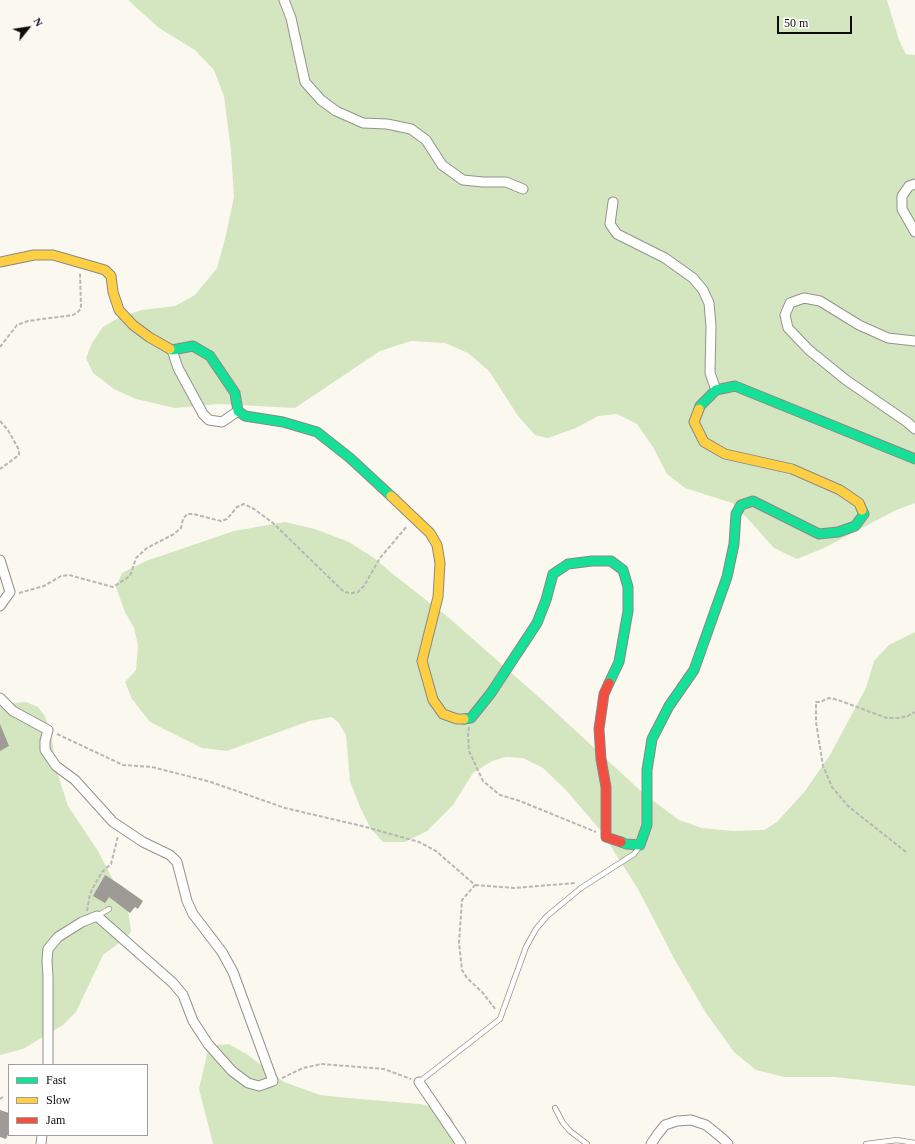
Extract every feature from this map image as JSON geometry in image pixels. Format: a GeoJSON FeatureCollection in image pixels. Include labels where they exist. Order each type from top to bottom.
{"type":"FeatureCollection","features":[{"type":"Feature","properties":{"kind":"street"},"geometry":{"type":"LineString","coordinates":[[284,0],[291,18],[305,82],[321,100],[336,111],[363,123],[387,124],[411,129],[426,140],[442,165],[463,180],[506,182],[523,189]]}},
{"type":"Feature","properties":{"kind":"street"},"geometry":{"type":"LineString","coordinates":[[915,184],[909,186],[902,196],[902,209],[915,232]]}},
{"type":"Feature","properties":{"kind":"street"},"geometry":{"type":"LineString","coordinates":[[613,202],[610,224],[617,234],[665,258],[693,278],[703,290],[708,303],[710,318],[710,373],[716,390]]}},
{"type":"Feature","properties":{"kind":"street"},"geometry":{"type":"LineString","coordinates":[[0,262],[34,255],[52,255],[104,270],[111,276],[113,292],[119,310],[133,325],[149,337],[172,350],[181,374],[202,414],[209,420],[222,422],[238,411]]}},
{"type":"Feature","properties":{"kind":"street"},"geometry":{"type":"LineString","coordinates":[[915,341],[888,338],[859,325],[820,301],[804,298],[790,303],[785,315],[788,328],[809,350],[846,380],[915,429]]}},
{"type":"Feature","properties":{"kind":"street"},"geometry":{"type":"LineString","coordinates":[[172,350],[193,346],[210,356],[235,393],[238,411],[245,416],[283,422],[317,432],[350,458],[430,533],[436,546],[440,563],[438,597],[422,661],[425,677],[433,700],[443,714],[457,719],[471,718],[490,693],[537,623],[546,600],[553,574],[568,564],[592,561],[611,561],[623,570],[628,587],[628,611],[619,662],[604,694],[598,729],[606,787],[606,837],[626,844],[640,845],[647,825],[647,770],[652,739],[668,706],[694,670],[727,577],[734,544],[736,514],[741,505],[753,501],[819,534],[838,532],[855,526],[864,514],[859,503],[840,490],[792,469],[725,454],[704,442],[694,422],[700,406],[716,390],[735,386],[915,459]]}},
{"type":"Feature","properties":{"kind":"street"},"geometry":{"type":"LineString","coordinates":[[0,606],[10,592],[1,564]]}},
{"type":"Feature","properties":{"kind":"street"},"geometry":{"type":"LineString","coordinates":[[0,698],[13,711],[48,730],[45,741],[45,750],[56,766],[75,780],[113,822],[143,842],[170,855],[177,862],[187,901],[193,914],[222,952],[233,972],[273,1081],[259,1086],[248,1083],[232,1071],[208,1044],[193,1021],[183,995],[173,984],[97,916],[87,920],[58,937],[48,949],[47,1064]]}},
{"type":"Feature","properties":{"kind":"street"},"geometry":{"type":"LineString","coordinates":[[419,1082],[460,1144]]}},
{"type":"Feature","properties":{"kind":"street"},"geometry":{"type":"LineString","coordinates":[[651,1144],[665,1125],[676,1121],[691,1120],[706,1125],[728,1144]]}},
{"type":"Feature","properties":{"kind":"lane"},"geometry":{"type":"LineString","coordinates":[[419,1082],[500,1019],[526,947],[536,929],[547,916],[581,888],[634,854],[640,845]]}},
{"type":"Feature","properties":{"kind":"lane"},"geometry":{"type":"LineString","coordinates":[[97,916],[109,909]]}},
{"type":"Feature","properties":{"kind":"lane"},"geometry":{"type":"LineString","coordinates":[[555,1108],[563,1123],[570,1131],[587,1144]]}},
{"type":"Feature","properties":{"kind":"lane"},"geometry":{"type":"LineString","coordinates":[[866,1144],[897,1140],[915,1143]]}},
{"type":"Feature","properties":{"kind":"path"},"geometry":{"type":"LineString","coordinates":[[0,347],[17,325],[28,321],[73,315],[78,312],[81,308],[80,263]]}},
{"type":"Feature","properties":{"kind":"path"},"geometry":{"type":"LineString","coordinates":[[0,421],[8,430],[19,450],[19,455],[0,469]]}},
{"type":"Feature","properties":{"kind":"path"},"geometry":{"type":"LineString","coordinates":[[10,592],[20,593],[44,586],[61,576],[69,574],[113,587],[130,576],[136,558],[147,548],[174,534],[181,528],[183,519],[187,514],[193,514],[221,522],[227,520],[237,507],[244,504],[274,523],[344,592],[358,592],[364,586],[380,558],[414,518]]}},
{"type":"Feature","properties":{"kind":"path"},"geometry":{"type":"LineString","coordinates":[[906,852],[848,806],[832,787],[823,766],[816,722],[816,702],[829,698],[838,700],[887,718],[899,718],[908,716],[915,712]]}},
{"type":"Feature","properties":{"kind":"path"},"geometry":{"type":"LineString","coordinates":[[471,718],[468,735],[469,751],[483,781],[500,795],[520,801],[606,837]]}},
{"type":"Feature","properties":{"kind":"path"},"geometry":{"type":"LineString","coordinates":[[48,730],[123,765],[152,768],[211,782],[285,808],[362,826],[419,842],[436,851],[475,885],[514,888],[591,882]]}},
{"type":"Feature","properties":{"kind":"path"},"geometry":{"type":"LineString","coordinates":[[87,920],[90,894],[102,872],[111,864],[120,827]]}},
{"type":"Feature","properties":{"kind":"path"},"geometry":{"type":"LineString","coordinates":[[475,885],[462,900],[459,943],[462,970],[467,978],[482,992],[501,1016]]}},
{"type":"Feature","properties":{"kind":"path"},"geometry":{"type":"LineString","coordinates":[[273,1081],[303,1068],[322,1064],[384,1069],[419,1082]]}},
{"type":"Feature","properties":{"kind":"green space"},"geometry":{"type":"Polygon","coordinates":[[[128,0],[887,0],[899,40],[906,54],[915,55],[915,503],[896,510],[824,548],[797,559],[774,548],[732,503],[685,488],[667,474],[653,447],[637,424],[617,414],[598,416],[576,428],[548,438],[535,435],[518,416],[489,371],[468,353],[445,343],[411,341],[380,351],[295,408],[219,404],[175,408],[136,399],[114,389],[93,373],[86,358],[92,343],[103,327],[120,317],[142,310],[175,306],[195,295],[217,268],[234,197],[231,151],[224,96],[214,70],[195,50],[159,28],[128,0]]]}},
{"type":"Feature","properties":{"kind":"green space"},"geometry":{"type":"Polygon","coordinates":[[[285,522],[315,529],[349,542],[374,558],[448,617],[550,707],[644,794],[679,820],[702,828],[733,831],[764,830],[777,822],[805,791],[830,755],[866,688],[874,661],[889,645],[915,632],[915,1086],[834,1077],[784,1077],[756,1070],[734,1052],[706,1013],[676,962],[638,889],[601,831],[566,790],[543,768],[523,758],[506,757],[492,761],[473,773],[453,805],[427,831],[405,842],[383,842],[371,829],[360,807],[350,781],[346,735],[339,723],[332,717],[309,721],[227,751],[202,748],[150,722],[132,699],[125,682],[136,670],[138,646],[134,628],[125,612],[116,587],[122,573],[146,561],[234,531],[285,522]]]}},
{"type":"Feature","properties":{"kind":"green space"},"geometry":{"type":"Polygon","coordinates":[[[26,702],[38,707],[45,716],[52,739],[56,769],[68,806],[98,851],[121,895],[128,910],[131,932],[126,938],[103,955],[76,1012],[63,1025],[23,1049],[0,1055],[0,707],[13,703],[26,702]]]}},
{"type":"Feature","properties":{"kind":"green space"},"geometry":{"type":"Polygon","coordinates":[[[229,1044],[248,1055],[284,1082],[320,1095],[420,1104],[441,1109],[452,1118],[457,1132],[458,1144],[213,1144],[199,1089],[208,1050],[217,1045],[229,1044]]]}},
{"type":"Feature","properties":{"kind":"building"},"geometry":{"type":"Polygon","coordinates":[[[0,724],[9,746],[0,751],[0,724]]]}},
{"type":"Feature","properties":{"kind":"building"},"geometry":{"type":"Polygon","coordinates":[[[105,875],[143,901],[138,909],[135,907],[130,913],[109,897],[105,903],[93,896],[105,875]]]}},
{"type":"Feature","properties":{"kind":"building"},"geometry":{"type":"Polygon","coordinates":[[[0,1110],[8,1113],[8,1134],[6,1139],[0,1137],[0,1110]]]}},
{"type":"Feature","properties":{"kind":"traffic: fast"},"geometry":{"type":"LineString","coordinates":[[170,349],[172,350],[193,346],[210,356],[235,393],[238,411],[245,416],[283,422],[317,432],[350,458],[391,496]]}},
{"type":"Feature","properties":{"kind":"traffic: fast"},"geometry":{"type":"LineString","coordinates":[[699,409],[700,406],[716,390],[735,386],[915,459]]}},
{"type":"Feature","properties":{"kind":"traffic: fast"},"geometry":{"type":"LineString","coordinates":[[621,842],[640,845],[647,825],[647,770],[652,739],[669,706],[694,670],[727,577],[734,544],[736,514],[741,505],[753,501],[819,534],[838,532],[855,526],[864,514],[862,510]]}},
{"type":"Feature","properties":{"kind":"traffic: fast"},"geometry":{"type":"LineString","coordinates":[[464,719],[471,718],[491,693],[537,623],[546,600],[553,574],[568,564],[592,561],[611,561],[623,570],[628,587],[628,611],[619,662],[609,683]]}},
{"type":"Feature","properties":{"kind":"traffic: slow"},"geometry":{"type":"LineString","coordinates":[[0,262],[34,255],[53,255],[105,270],[111,276],[113,292],[119,310],[133,325],[149,337],[170,349]]}},
{"type":"Feature","properties":{"kind":"traffic: slow"},"geometry":{"type":"LineString","coordinates":[[699,409],[694,422],[704,442],[725,454],[792,469],[840,490],[859,503],[862,510]]}},
{"type":"Feature","properties":{"kind":"traffic: slow"},"geometry":{"type":"LineString","coordinates":[[391,496],[430,533],[437,545],[440,563],[438,597],[422,661],[433,700],[443,714],[457,719],[464,719]]}},
{"type":"Feature","properties":{"kind":"traffic: jam"},"geometry":{"type":"LineString","coordinates":[[609,683],[604,694],[599,729],[601,759],[606,787],[606,837],[621,842]]}}]}
